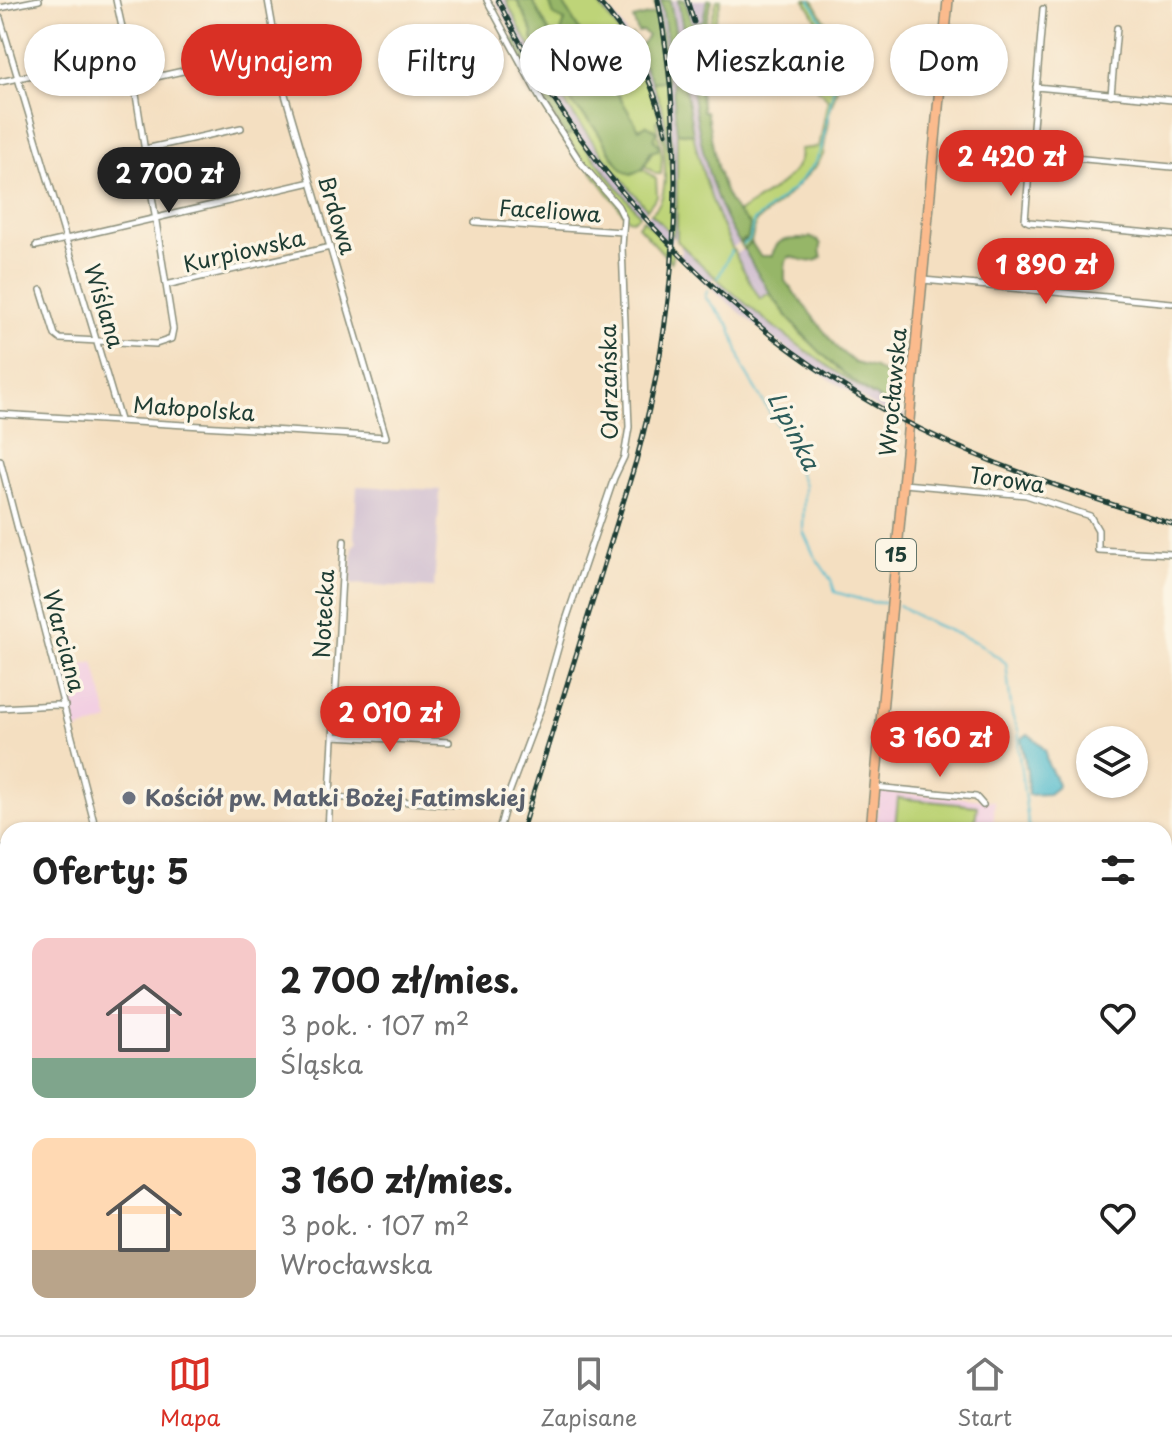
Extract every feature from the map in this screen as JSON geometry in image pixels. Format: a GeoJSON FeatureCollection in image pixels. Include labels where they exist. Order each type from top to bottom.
{"type":"FeatureCollection","features":[{"type":"Feature","properties":{"kind":"main road","name":"Wrocławska"},"geometry":{"type":"LineString","coordinates":[[872,822],[948,0]]}},
{"type":"Feature","properties":{"kind":"street"},"geometry":{"type":"LineString","coordinates":[[0,8],[39,0]]}},
{"type":"Feature","properties":{"kind":"street"},"geometry":{"type":"LineString","coordinates":[[116,0],[121,24]]}},
{"type":"Feature","properties":{"kind":"street","name":"Brdowa"},"geometry":{"type":"LineString","coordinates":[[268,0],[272,24]]}},
{"type":"Feature","properties":{"kind":"street","name":"Odrzańska"},"geometry":{"type":"LineString","coordinates":[[487,0],[542,102],[581,163],[618,206],[624,218],[628,443],[566,620],[542,705],[501,822]]}},
{"type":"Feature","properties":{"kind":"street"},"geometry":{"type":"LineString","coordinates":[[1043,9],[1024,215],[1029,222],[1172,235]]}},
{"type":"Feature","properties":{"kind":"street","name":"Wiślana"},"geometry":{"type":"LineString","coordinates":[[0,18],[120,420]]}},
{"type":"Feature","properties":{"kind":"street"},"geometry":{"type":"LineString","coordinates":[[1111,95],[1117,28]]}},
{"type":"Feature","properties":{"kind":"street"},"geometry":{"type":"LineString","coordinates":[[0,82],[24,77]]}},
{"type":"Feature","properties":{"kind":"street"},"geometry":{"type":"LineString","coordinates":[[1036,87],[1172,100]]}},
{"type":"Feature","properties":{"kind":"street"},"geometry":{"type":"LineString","coordinates":[[41,290],[55,335],[60,339],[156,344],[171,339],[173,329],[136,96]]}},
{"type":"Feature","properties":{"kind":"street","name":"Brdowa"},"geometry":{"type":"LineString","coordinates":[[285,96],[386,437]]}},
{"type":"Feature","properties":{"kind":"street"},"geometry":{"type":"LineString","coordinates":[[145,149],[241,128]]}},
{"type":"Feature","properties":{"kind":"street"},"geometry":{"type":"LineString","coordinates":[[1030,154],[1172,167]]}},
{"type":"Feature","properties":{"kind":"street"},"geometry":{"type":"LineString","coordinates":[[36,246],[311,182]]}},
{"type":"Feature","properties":{"kind":"street","name":"Faceliowa"},"geometry":{"type":"LineString","coordinates":[[475,222],[623,232]]}},
{"type":"Feature","properties":{"kind":"street","name":"Kurpiowska"},"geometry":{"type":"LineString","coordinates":[[166,285],[330,247]]}},
{"type":"Feature","properties":{"kind":"street"},"geometry":{"type":"LineString","coordinates":[[922,280],[1172,303]]}},
{"type":"Feature","properties":{"kind":"street","name":"Małopolska"},"geometry":{"type":"LineString","coordinates":[[0,414],[386,437]]}},
{"type":"Feature","properties":{"kind":"street","name":"Warciana"},"geometry":{"type":"LineString","coordinates":[[0,460],[94,822]]}},
{"type":"Feature","properties":{"kind":"street","name":"Torowa"},"geometry":{"type":"LineString","coordinates":[[903,484],[1026,495],[1090,516],[1098,530],[1098,550],[1172,554]]}},
{"type":"Feature","properties":{"kind":"street","name":"Notecka"},"geometry":{"type":"LineString","coordinates":[[328,822],[344,541]]}},
{"type":"Feature","properties":{"kind":"street"},"geometry":{"type":"LineString","coordinates":[[0,708],[65,706]]}},
{"type":"Feature","properties":{"kind":"street"},"geometry":{"type":"LineString","coordinates":[[333,736],[449,742]]}},
{"type":"Feature","properties":{"kind":"street"},"geometry":{"type":"LineString","coordinates":[[875,787],[976,797],[983,805]]}},
{"type":"Feature","properties":{"kind":"street"},"geometry":{"type":"LineString","coordinates":[[330,797],[459,805]]}},
{"type":"Feature","properties":{"kind":"shaded area"},"geometry":{"type":"Polygon","coordinates":[[[495,0],[506,0],[520,26],[520,44],[495,0]]]}},
{"type":"Feature","properties":{"kind":"shaded area"},"geometry":{"type":"Polygon","coordinates":[[[595,0],[601,0],[621,24],[612,24],[595,0]]]}},
{"type":"Feature","properties":{"kind":"shaded area"},"geometry":{"type":"Polygon","coordinates":[[[656,0],[661,0],[667,44],[667,82],[656,0]]]}},
{"type":"Feature","properties":{"kind":"shaded area"},"geometry":{"type":"Polygon","coordinates":[[[670,0],[678,0],[682,24],[674,24],[670,0]]]}},
{"type":"Feature","properties":{"kind":"shaded area"},"geometry":{"type":"Polygon","coordinates":[[[685,0],[707,0],[703,21],[691,24],[685,0]]]}},
{"type":"Feature","properties":{"kind":"shaded area"},"geometry":{"type":"Polygon","coordinates":[[[651,81],[663,111],[673,156],[668,96],[674,96],[677,241],[673,236],[669,245],[643,219],[651,213],[673,235],[672,185],[664,132],[651,94],[651,81]]]}},
{"type":"Feature","properties":{"kind":"shaded area"},"geometry":{"type":"Polygon","coordinates":[[[549,96],[562,96],[596,147],[647,209],[640,215],[597,163],[549,96]]]}},
{"type":"Feature","properties":{"kind":"shaded area"},"geometry":{"type":"Polygon","coordinates":[[[687,96],[695,96],[713,183],[740,243],[731,248],[712,206],[700,167],[687,96]]]}},
{"type":"Feature","properties":{"kind":"shaded area"},"geometry":{"type":"Polygon","coordinates":[[[681,244],[714,277],[707,284],[678,256],[681,244]]]}},
{"type":"Feature","properties":{"kind":"shaded area"},"geometry":{"type":"Polygon","coordinates":[[[744,249],[769,293],[761,299],[734,254],[744,249]]]}},
{"type":"Feature","properties":{"kind":"shaded area"},"geometry":{"type":"Polygon","coordinates":[[[719,281],[801,349],[905,414],[903,423],[827,378],[760,329],[712,289],[719,281]]]}},
{"type":"Feature","properties":{"kind":"shaded area"},"geometry":{"type":"Polygon","coordinates":[[[357,486],[440,490],[434,588],[351,584],[353,546],[357,542],[354,537],[357,486]]]}},
{"type":"Feature","properties":{"kind":"shaded area"},"geometry":{"type":"Polygon","coordinates":[[[94,662],[109,721],[75,731],[60,671],[94,662]]]}},
{"type":"Feature","properties":{"kind":"shaded area"},"geometry":{"type":"Polygon","coordinates":[[[879,791],[995,801],[994,822],[877,822],[879,791]]]}},
{"type":"Feature","properties":{"kind":"green space"},"geometry":{"type":"Polygon","coordinates":[[[506,0],[517,0],[529,24],[520,24],[520,28],[506,0]]]}},
{"type":"Feature","properties":{"kind":"green space"},"geometry":{"type":"Polygon","coordinates":[[[517,0],[532,0],[545,24],[529,24],[517,0]]]}},
{"type":"Feature","properties":{"kind":"green space"},"geometry":{"type":"Polygon","coordinates":[[[532,0],[549,0],[553,11],[565,21],[564,24],[545,24],[532,0]]]}},
{"type":"Feature","properties":{"kind":"green space"},"geometry":{"type":"Polygon","coordinates":[[[561,0],[595,0],[613,24],[576,24],[561,0]]]}},
{"type":"Feature","properties":{"kind":"green space"},"geometry":{"type":"Polygon","coordinates":[[[561,0],[576,24],[564,24],[565,21],[554,16],[549,1],[561,0]]]}},
{"type":"Feature","properties":{"kind":"green space"},"geometry":{"type":"Polygon","coordinates":[[[654,0],[665,57],[673,162],[663,111],[652,82],[661,81],[663,70],[654,0]]]}},
{"type":"Feature","properties":{"kind":"green space"},"geometry":{"type":"Polygon","coordinates":[[[661,0],[670,0],[674,24],[667,24],[667,40],[661,0]]]}},
{"type":"Feature","properties":{"kind":"green space"},"geometry":{"type":"Polygon","coordinates":[[[678,0],[685,0],[692,23],[703,21],[707,0],[712,0],[706,24],[682,24],[678,0]]]}},
{"type":"Feature","properties":{"kind":"green space"},"geometry":{"type":"Polygon","coordinates":[[[717,0],[721,0],[715,24],[710,24],[717,0]]]}},
{"type":"Feature","properties":{"kind":"green space"},"geometry":{"type":"Polygon","coordinates":[[[805,0],[813,0],[827,24],[819,24],[805,0]]]}},
{"type":"Feature","properties":{"kind":"green space"},"geometry":{"type":"Polygon","coordinates":[[[656,13],[664,78],[661,81],[651,80],[651,24],[635,24],[633,19],[656,13]]]}},
{"type":"Feature","properties":{"kind":"green space"},"geometry":{"type":"Polygon","coordinates":[[[515,39],[520,47],[520,60],[509,41],[515,39]]]}},
{"type":"Feature","properties":{"kind":"green space"},"geometry":{"type":"Polygon","coordinates":[[[651,94],[666,140],[672,172],[673,236],[651,213],[658,206],[665,183],[659,120],[656,121],[662,157],[661,174],[645,166],[656,144],[654,138],[639,129],[619,96],[651,94]]]}},
{"type":"Feature","properties":{"kind":"green space"},"geometry":{"type":"Polygon","coordinates":[[[541,96],[551,96],[574,133],[565,136],[541,96]]]}},
{"type":"Feature","properties":{"kind":"green space"},"geometry":{"type":"Polygon","coordinates":[[[561,96],[569,96],[625,172],[643,169],[656,179],[657,196],[647,209],[607,160],[561,96]]]}},
{"type":"Feature","properties":{"kind":"green space"},"geometry":{"type":"Polygon","coordinates":[[[569,96],[619,96],[639,129],[647,125],[657,131],[654,140],[659,145],[658,150],[650,152],[643,169],[631,174],[625,172],[596,129],[569,96]]]}},
{"type":"Feature","properties":{"kind":"green space"},"geometry":{"type":"Polygon","coordinates":[[[674,96],[686,96],[693,134],[677,132],[674,96]]]}},
{"type":"Feature","properties":{"kind":"green space"},"geometry":{"type":"Polygon","coordinates":[[[693,96],[700,96],[703,111],[706,111],[719,173],[730,202],[750,224],[748,237],[740,243],[714,190],[693,96]]]}},
{"type":"Feature","properties":{"kind":"green space"},"geometry":{"type":"Polygon","coordinates":[[[825,96],[834,96],[823,155],[783,200],[756,222],[751,242],[744,249],[740,243],[746,240],[736,214],[788,178],[800,159],[800,149],[819,147],[828,99],[825,96]]]}},
{"type":"Feature","properties":{"kind":"green space"},"geometry":{"type":"Polygon","coordinates":[[[677,132],[693,134],[719,220],[760,299],[769,293],[801,334],[873,396],[770,324],[677,241],[677,132]]]}},
{"type":"Feature","properties":{"kind":"green space"},"geometry":{"type":"Polygon","coordinates":[[[574,133],[640,215],[628,219],[565,136],[574,133]]]}},
{"type":"Feature","properties":{"kind":"green space"},"geometry":{"type":"Polygon","coordinates":[[[643,219],[670,246],[673,251],[671,262],[638,226],[643,219]]]}},
{"type":"Feature","properties":{"kind":"green space"},"geometry":{"type":"Polygon","coordinates":[[[811,237],[821,244],[822,257],[809,261],[788,257],[785,281],[838,349],[855,363],[875,368],[903,386],[905,389],[890,406],[845,374],[806,337],[772,295],[744,249],[751,242],[760,256],[772,256],[782,241],[811,237]]]}},
{"type":"Feature","properties":{"kind":"green space"},"geometry":{"type":"Polygon","coordinates":[[[898,798],[977,806],[975,822],[896,822],[898,798]]]}},
{"type":"Feature","properties":{"kind":"water"},"geometry":{"type":"Polygon","coordinates":[[[1028,734],[1046,752],[1057,782],[1058,786],[1048,794],[1028,795],[1021,739],[1028,734]]]}},
{"type":"Feature","properties":{"kind":"waterway","name":"Lipinka"},"geometry":{"type":"LineString","coordinates":[[743,245],[750,239],[753,222],[793,189],[815,163],[821,150],[839,61],[828,31],[810,0]]}},
{"type":"Feature","properties":{"kind":"waterway","name":"Lipinka"},"geometry":{"type":"LineString","coordinates":[[718,278],[731,251]]}},
{"type":"Feature","properties":{"kind":"waterway","name":"Lipinka"},"geometry":{"type":"LineString","coordinates":[[708,289],[705,297],[730,326],[744,370],[787,441],[804,486],[803,531],[814,555],[831,580],[835,592],[885,603]]}},
{"type":"Feature","properties":{"kind":"waterway","name":"Lipinka"},"geometry":{"type":"LineString","coordinates":[[899,605],[922,619],[978,643],[1006,663],[1012,715],[1019,732],[1018,747],[1028,822]]}},
{"type":"Feature","properties":{"kind":"railway"},"geometry":{"type":"LineString","coordinates":[[498,0],[534,67],[576,131],[623,192],[675,250],[731,302],[791,350],[855,393],[952,444],[1045,482],[1172,524]]}},
{"type":"Feature","properties":{"kind":"railway"},"geometry":{"type":"LineString","coordinates":[[597,0],[621,30],[640,62],[666,133]]}},
{"type":"Feature","properties":{"kind":"railway"},"geometry":{"type":"LineString","coordinates":[[524,822],[636,461],[661,347],[674,232],[675,174],[673,116],[658,0]]}},
{"type":"Feature","properties":{"kind":"railway"},"geometry":{"type":"LineString","coordinates":[[687,0],[694,22]]}},
{"type":"Feature","properties":{"kind":"place","name":"Kościół pw. Matki Bożej Fatimskiej"},"geometry":{"type":"Point","coordinates":[129,798]}}]}
